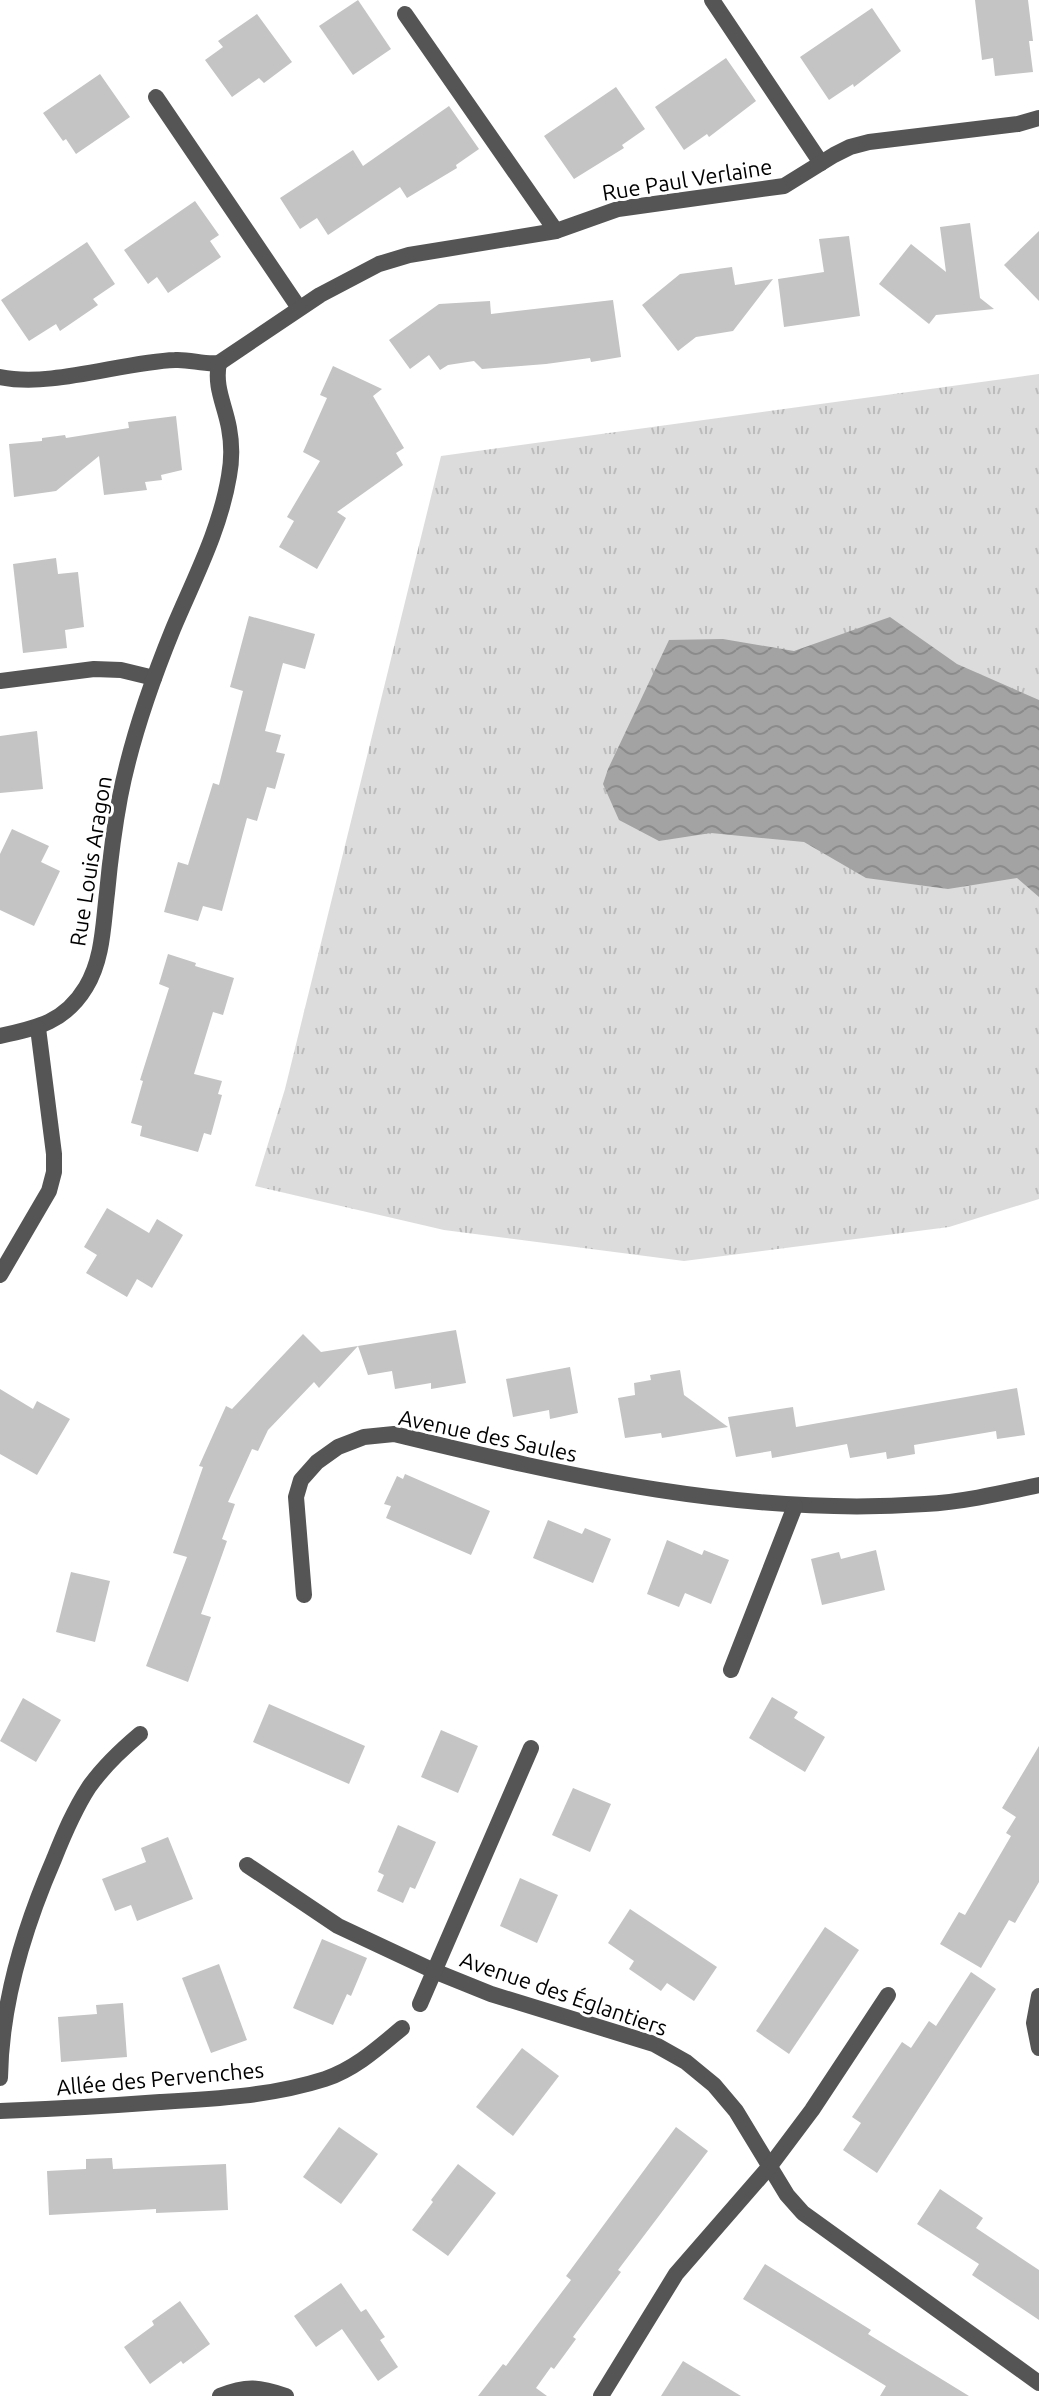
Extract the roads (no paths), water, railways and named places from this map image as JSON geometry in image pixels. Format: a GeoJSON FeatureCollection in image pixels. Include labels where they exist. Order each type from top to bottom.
{"type":"FeatureCollection","features":[{"type":"Feature","properties":{"kind":"street"},"geometry":{"type":"LineString","coordinates":[[712,0],[821,163]]}},
{"type":"Feature","properties":{"kind":"street"},"geometry":{"type":"LineString","coordinates":[[405,14],[556,231]]}},
{"type":"Feature","properties":{"kind":"street"},"geometry":{"type":"LineString","coordinates":[[156,97],[299,308]]}},
{"type":"Feature","properties":{"kind":"street","name":"Rue Paul Verlaine"},"geometry":{"type":"LineString","coordinates":[[219,363],[343,281],[379,264],[409,255],[556,231],[618,209],[784,186],[850,147],[869,142],[1018,124],[1039,118]]}},
{"type":"Feature","properties":{"kind":"street"},"geometry":{"type":"LineString","coordinates":[[0,377],[35,380],[177,360],[219,363]]}},
{"type":"Feature","properties":{"kind":"street","name":"Rue Louis Aragon"},"geometry":{"type":"LineString","coordinates":[[38,1028],[73,1005],[96,968],[120,798],[154,678],[219,522],[232,451],[216,376],[219,363]]}},
{"type":"Feature","properties":{"kind":"street"},"geometry":{"type":"LineString","coordinates":[[0,681],[94,669],[121,670],[154,678]]}},
{"type":"Feature","properties":{"kind":"street"},"geometry":{"type":"LineString","coordinates":[[0,1036],[38,1028],[54,1154],[54,1172],[49,1191],[0,1275]]}},
{"type":"Feature","properties":{"kind":"street","name":"Avenue des Saules"},"geometry":{"type":"LineString","coordinates":[[304,1595],[296,1497],[301,1480],[317,1462],[338,1447],[364,1437],[394,1434],[592,1479],[795,1506],[928,1504],[1039,1485]]}},
{"type":"Feature","properties":{"kind":"street"},"geometry":{"type":"LineString","coordinates":[[731,1670],[795,1506]]}},
{"type":"Feature","properties":{"kind":"street"},"geometry":{"type":"LineString","coordinates":[[0,2078],[7,2000],[44,1881],[71,1817],[90,1787],[114,1756],[140,1734]]}},
{"type":"Feature","properties":{"kind":"street","name":"Avenue des Églantiers"},"geometry":{"type":"LineString","coordinates":[[420,2004],[531,1748]]}},
{"type":"Feature","properties":{"kind":"street","name":"Avenue des Églantiers"},"geometry":{"type":"LineString","coordinates":[[247,1865],[338,1926],[434,1971],[491,1994],[654,2044],[686,2062],[714,2085],[736,2111],[787,2195],[803,2213],[1039,2383]]}},
{"type":"Feature","properties":{"kind":"street"},"geometry":{"type":"LineString","coordinates":[[601,2396],[676,2274],[770,2166],[812,2110],[888,1995]]}},
{"type":"Feature","properties":{"kind":"street"},"geometry":{"type":"LineString","coordinates":[[1039,1996],[1034,2023],[1039,2048]]}},
{"type":"Feature","properties":{"kind":"street","name":"Allée des Pervenches"},"geometry":{"type":"LineString","coordinates":[[0,2111],[213,2099],[273,2091],[325,2079],[347,2069],[370,2055],[402,2028]]}},
{"type":"Feature","properties":{"kind":"street"},"geometry":{"type":"LineString","coordinates":[[220,2396],[239,2388],[261,2388],[286,2396]]}},
{"type":"Feature","properties":{"kind":"water"},"geometry":{"type":"Polygon","coordinates":[[[890,617],[957,664],[1039,700],[1039,897],[1017,878],[948,889],[866,878],[804,842],[711,833],[659,841],[619,820],[603,784],[669,640],[723,639],[794,651],[890,617]]]}}]}
